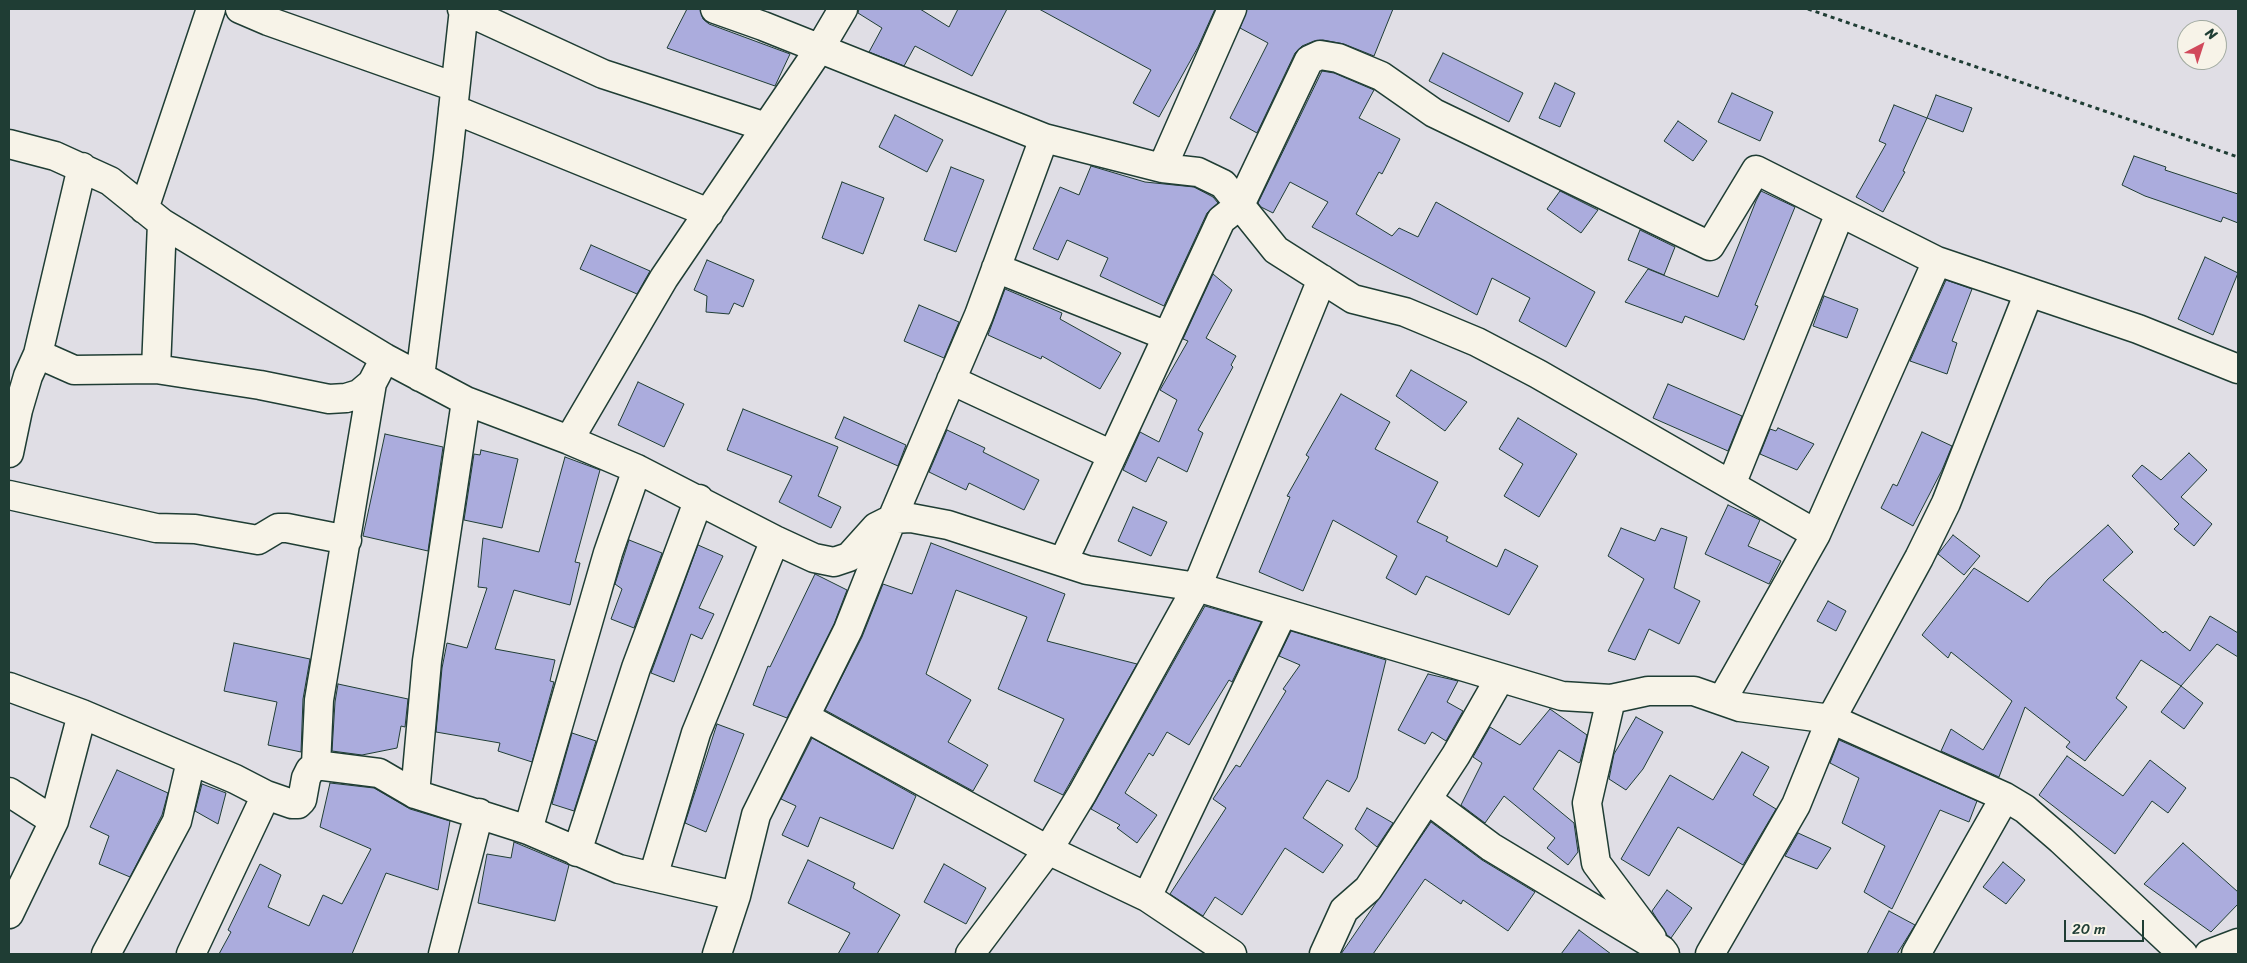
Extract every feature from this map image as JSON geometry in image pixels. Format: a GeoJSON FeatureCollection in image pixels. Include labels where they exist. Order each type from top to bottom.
{"type":"FeatureCollection","features":[{"type":"Feature","properties":{"kind":"street"},"geometry":{"type":"LineString","coordinates":[[156,369],[153,216],[211,9]]}},
{"type":"Feature","properties":{"kind":"street"},"geometry":{"type":"LineString","coordinates":[[240,9],[454,98],[708,213]]}},
{"type":"Feature","properties":{"kind":"street"},"geometry":{"type":"LineString","coordinates":[[420,377],[463,9],[604,74],[766,127]]}},
{"type":"Feature","properties":{"kind":"street"},"geometry":{"type":"LineString","coordinates":[[715,9],[820,48],[1044,138],[1162,168],[1198,172],[1223,184],[1276,250],[1353,299],[1405,312],[1477,342],[1538,374],[1816,534]]}},
{"type":"Feature","properties":{"kind":"street"},"geometry":{"type":"LineString","coordinates":[[569,440],[664,278],[820,48],[843,9]]}},
{"type":"Feature","properties":{"kind":"street"},"geometry":{"type":"LineString","coordinates":[[1162,168],[1232,9]]}},
{"type":"Feature","properties":{"kind":"street"},"geometry":{"type":"LineString","coordinates":[[1063,562],[1221,220],[1240,205],[1309,60],[1320,55],[1338,58],[1381,76],[1434,113],[1710,246],[1756,170],[1937,260],[2138,329],[2238,369]]}},
{"type":"Feature","properties":{"kind":"street"},"geometry":{"type":"LineString","coordinates":[[716,954],[736,896],[756,815],[848,630],[996,268],[1044,138]]}},
{"type":"Feature","properties":{"kind":"street"},"geometry":{"type":"LineString","coordinates":[[9,144],[55,156],[110,181],[153,216],[384,358],[466,401],[569,440],[637,469],[814,558],[834,562],[849,556],[876,527],[892,519],[911,518],[948,525],[1086,570],[1198,587],[1282,614],[1562,696],[1611,699],[1648,691],[1694,691],[1740,707],[1831,719],[2005,797],[2025,809],[2061,840],[2183,954]]}},
{"type":"Feature","properties":{"kind":"street"},"geometry":{"type":"LineString","coordinates":[[9,453],[18,410],[28,376],[38,354],[82,167]]}},
{"type":"Feature","properties":{"kind":"street"},"geometry":{"type":"LineString","coordinates":[[1732,485],[1840,213]]}},
{"type":"Feature","properties":{"kind":"street"},"geometry":{"type":"LineString","coordinates":[[1722,700],[1816,534],[1937,260]]}},
{"type":"Feature","properties":{"kind":"street"},"geometry":{"type":"LineString","coordinates":[[996,268],[1167,336]]}},
{"type":"Feature","properties":{"kind":"street"},"geometry":{"type":"LineString","coordinates":[[970,954],[1048,850],[1082,794],[1198,587],[1322,279]]}},
{"type":"Feature","properties":{"kind":"street"},"geometry":{"type":"LineString","coordinates":[[1710,954],[1796,805],[1831,719],[1906,585],[1946,503],[2029,292]]}},
{"type":"Feature","properties":{"kind":"street"},"geometry":{"type":"LineString","coordinates":[[38,354],[74,370],[156,369],[260,385],[329,399],[346,398],[359,394],[372,382]]}},
{"type":"Feature","properties":{"kind":"street"},"geometry":{"type":"LineString","coordinates":[[316,765],[319,700],[372,382],[384,358]]}},
{"type":"Feature","properties":{"kind":"street"},"geometry":{"type":"LineString","coordinates":[[951,380],[1112,455]]}},
{"type":"Feature","properties":{"kind":"street"},"geometry":{"type":"LineString","coordinates":[[415,794],[427,661],[466,401]]}},
{"type":"Feature","properties":{"kind":"street"},"geometry":{"type":"LineString","coordinates":[[528,830],[608,553],[637,469]]}},
{"type":"Feature","properties":{"kind":"street"},"geometry":{"type":"LineString","coordinates":[[9,495],[156,528],[195,529],[258,540],[278,528],[287,528],[346,540]]}},
{"type":"Feature","properties":{"kind":"street"},"geometry":{"type":"LineString","coordinates":[[577,852],[636,668],[699,499]]}},
{"type":"Feature","properties":{"kind":"street"},"geometry":{"type":"LineString","coordinates":[[653,877],[696,734],[775,540]]}},
{"type":"Feature","properties":{"kind":"street"},"geometry":{"type":"LineString","coordinates":[[1148,897],[1282,614]]}},
{"type":"Feature","properties":{"kind":"street"},"geometry":{"type":"LineString","coordinates":[[1324,954],[1344,910],[1368,890],[1428,800],[1500,678]]}},
{"type":"Feature","properties":{"kind":"street"},"geometry":{"type":"LineString","coordinates":[[9,687],[82,714],[235,779],[266,795],[292,804],[298,804],[302,800],[306,778],[310,770],[316,765],[379,773],[415,794],[528,830],[619,868],[736,896]]}},
{"type":"Feature","properties":{"kind":"street"},"geometry":{"type":"LineString","coordinates":[[1611,699],[1587,802],[1596,863],[1662,953]]}},
{"type":"Feature","properties":{"kind":"street"},"geometry":{"type":"LineString","coordinates":[[9,914],[54,821],[82,714]]}},
{"type":"Feature","properties":{"kind":"street"},"geometry":{"type":"LineString","coordinates":[[805,717],[1048,850],[1148,897],[1232,954]]}},
{"type":"Feature","properties":{"kind":"street"},"geometry":{"type":"LineString","coordinates":[[106,954],[177,821],[191,761]]}},
{"type":"Feature","properties":{"kind":"street"},"geometry":{"type":"LineString","coordinates":[[9,792],[54,821]]}},
{"type":"Feature","properties":{"kind":"street"},"geometry":{"type":"LineString","coordinates":[[191,954],[266,795]]}},
{"type":"Feature","properties":{"kind":"street"},"geometry":{"type":"LineString","coordinates":[[1916,954],[2005,797]]}},
{"type":"Feature","properties":{"kind":"street"},"geometry":{"type":"LineString","coordinates":[[1428,800],[1490,847],[1662,953]]}},
{"type":"Feature","properties":{"kind":"street"},"geometry":{"type":"LineString","coordinates":[[443,954],[479,813]]}},
{"type":"Feature","properties":{"kind":"street"},"geometry":{"type":"LineString","coordinates":[[2209,954],[2238,943]]}},
{"type":"Feature","properties":{"kind":"path"},"geometry":{"type":"LineString","coordinates":[[1808,9],[2238,157]]}},
{"type":"Feature","properties":{"kind":"building"},"geometry":{"type":"Polygon","coordinates":[[[687,9],[700,9],[703,19],[709,24],[790,54],[775,86],[667,48],[687,9]]]}},
{"type":"Feature","properties":{"kind":"building"},"geometry":{"type":"Polygon","coordinates":[[[859,9],[920,9],[949,27],[958,9],[1007,9],[972,76],[915,46],[904,66],[869,52],[882,28],[858,13],[859,9]]]}},
{"type":"Feature","properties":{"kind":"building"},"geometry":{"type":"Polygon","coordinates":[[[1039,9],[1215,9],[1198,47],[1159,117],[1133,103],[1151,70],[1039,9]]]}},
{"type":"Feature","properties":{"kind":"building"},"geometry":{"type":"Polygon","coordinates":[[[1247,9],[1393,9],[1374,56],[1344,44],[1323,40],[1314,41],[1302,46],[1295,53],[1257,133],[1230,118],[1268,43],[1240,28],[1247,9]]]}},
{"type":"Feature","properties":{"kind":"building"},"geometry":{"type":"Polygon","coordinates":[[[1443,53],[1523,93],[1509,122],[1429,81],[1443,53]]]}},
{"type":"Feature","properties":{"kind":"building"},"geometry":{"type":"Polygon","coordinates":[[[1322,71],[1334,73],[1374,90],[1359,118],[1400,139],[1382,174],[1379,172],[1356,214],[1392,236],[1399,228],[1418,237],[1436,202],[1595,292],[1566,347],[1519,321],[1530,298],[1492,278],[1477,315],[1312,227],[1328,202],[1290,182],[1273,213],[1261,207],[1258,203],[1322,71]]]}},
{"type":"Feature","properties":{"kind":"building"},"geometry":{"type":"Polygon","coordinates":[[[1555,83],[1575,93],[1560,127],[1539,118],[1555,83]]]}},
{"type":"Feature","properties":{"kind":"building"},"geometry":{"type":"Polygon","coordinates":[[[1732,93],[1773,112],[1760,141],[1718,122],[1732,93]]]}},
{"type":"Feature","properties":{"kind":"building"},"geometry":{"type":"Polygon","coordinates":[[[1936,95],[1972,108],[1963,132],[1927,118],[1936,95]]]}},
{"type":"Feature","properties":{"kind":"building"},"geometry":{"type":"Polygon","coordinates":[[[1894,105],[1927,118],[1903,171],[1905,172],[1883,212],[1856,197],[1886,144],[1879,141],[1894,105]]]}},
{"type":"Feature","properties":{"kind":"building"},"geometry":{"type":"Polygon","coordinates":[[[895,115],[943,140],[927,172],[879,147],[895,115]]]}},
{"type":"Feature","properties":{"kind":"building"},"geometry":{"type":"Polygon","coordinates":[[[1678,121],[1707,141],[1693,161],[1664,141],[1678,121]]]}},
{"type":"Feature","properties":{"kind":"building"},"geometry":{"type":"Polygon","coordinates":[[[2134,156],[2166,167],[2165,170],[2238,194],[2238,223],[2223,217],[2221,222],[2145,196],[2122,185],[2134,156]]]}},
{"type":"Feature","properties":{"kind":"building"},"geometry":{"type":"Polygon","coordinates":[[[1091,166],[1145,182],[1194,187],[1213,197],[1218,203],[1207,213],[1164,306],[1100,276],[1108,258],[1067,240],[1058,260],[1033,249],[1060,187],[1079,195],[1091,166]]]}},
{"type":"Feature","properties":{"kind":"building"},"geometry":{"type":"Polygon","coordinates":[[[951,167],[984,180],[956,252],[924,240],[951,167]]]}},
{"type":"Feature","properties":{"kind":"building"},"geometry":{"type":"Polygon","coordinates":[[[842,182],[884,198],[863,254],[822,238],[842,182]]]}},
{"type":"Feature","properties":{"kind":"building"},"geometry":{"type":"Polygon","coordinates":[[[1560,191],[1598,210],[1581,233],[1547,209],[1560,191]]]}},
{"type":"Feature","properties":{"kind":"building"},"geometry":{"type":"Polygon","coordinates":[[[1761,191],[1795,207],[1755,305],[1758,306],[1744,340],[1685,316],[1682,323],[1625,302],[1648,269],[1718,297],[1761,191]]]}},
{"type":"Feature","properties":{"kind":"building"},"geometry":{"type":"Polygon","coordinates":[[[1640,230],[1675,247],[1664,275],[1628,260],[1640,230]]]}},
{"type":"Feature","properties":{"kind":"building"},"geometry":{"type":"Polygon","coordinates":[[[591,245],[650,271],[637,294],[580,269],[591,245]]]}},
{"type":"Feature","properties":{"kind":"building"},"geometry":{"type":"Polygon","coordinates":[[[2205,257],[2238,273],[2213,335],[2178,319],[2205,257]]]}},
{"type":"Feature","properties":{"kind":"building"},"geometry":{"type":"Polygon","coordinates":[[[707,260],[754,280],[743,307],[734,303],[729,314],[706,312],[707,296],[694,290],[707,260]]]}},
{"type":"Feature","properties":{"kind":"building"},"geometry":{"type":"Polygon","coordinates":[[[1213,274],[1232,290],[1206,338],[1236,356],[1231,365],[1233,367],[1198,430],[1203,433],[1187,472],[1158,457],[1146,482],[1123,470],[1140,432],[1159,442],[1177,400],[1160,390],[1188,341],[1183,339],[1213,274]]]}},
{"type":"Feature","properties":{"kind":"building"},"geometry":{"type":"Polygon","coordinates":[[[1946,280],[1972,289],[1952,341],[1957,343],[1947,374],[1910,361],[1946,280]]]}},
{"type":"Feature","properties":{"kind":"building"},"geometry":{"type":"Polygon","coordinates":[[[1005,289],[1062,313],[1060,319],[1121,353],[1100,389],[1042,356],[1041,359],[988,335],[1005,289]]]}},
{"type":"Feature","properties":{"kind":"building"},"geometry":{"type":"Polygon","coordinates":[[[1824,296],[1858,309],[1847,338],[1813,326],[1824,296]]]}},
{"type":"Feature","properties":{"kind":"building"},"geometry":{"type":"Polygon","coordinates":[[[919,305],[959,322],[944,358],[904,341],[919,305]]]}},
{"type":"Feature","properties":{"kind":"building"},"geometry":{"type":"Polygon","coordinates":[[[1411,370],[1467,402],[1445,431],[1396,396],[1411,370]]]}},
{"type":"Feature","properties":{"kind":"building"},"geometry":{"type":"Polygon","coordinates":[[[638,382],[684,404],[664,447],[618,425],[638,382]]]}},
{"type":"Feature","properties":{"kind":"building"},"geometry":{"type":"Polygon","coordinates":[[[1668,384],[1742,416],[1728,451],[1653,418],[1668,384]]]}},
{"type":"Feature","properties":{"kind":"building"},"geometry":{"type":"Polygon","coordinates":[[[1341,394],[1390,422],[1375,449],[1438,482],[1417,522],[1448,537],[1446,541],[1497,567],[1505,549],[1538,566],[1509,615],[1426,576],[1416,595],[1386,578],[1397,556],[1333,520],[1303,591],[1259,572],[1290,497],[1287,496],[1309,457],[1306,455],[1341,394]]]}},
{"type":"Feature","properties":{"kind":"building"},"geometry":{"type":"Polygon","coordinates":[[[743,409],[838,447],[818,496],[841,507],[831,528],[779,502],[792,476],[727,450],[743,409]]]}},
{"type":"Feature","properties":{"kind":"building"},"geometry":{"type":"Polygon","coordinates":[[[844,417],[906,445],[898,466],[835,438],[844,417]]]}},
{"type":"Feature","properties":{"kind":"building"},"geometry":{"type":"Polygon","coordinates":[[[1518,418],[1577,454],[1539,517],[1504,496],[1523,464],[1499,449],[1518,418]]]}},
{"type":"Feature","properties":{"kind":"building"},"geometry":{"type":"Polygon","coordinates":[[[1778,428],[1814,444],[1797,470],[1760,454],[1770,429],[1776,431],[1778,428]]]}},
{"type":"Feature","properties":{"kind":"building"},"geometry":{"type":"Polygon","coordinates":[[[947,430],[985,448],[983,452],[1039,480],[1024,510],[969,483],[966,490],[929,472],[947,430]]]}},
{"type":"Feature","properties":{"kind":"building"},"geometry":{"type":"Polygon","coordinates":[[[1922,432],[1952,446],[1942,470],[1913,526],[1881,508],[1893,484],[1897,486],[1922,432]]]}},
{"type":"Feature","properties":{"kind":"building"},"geometry":{"type":"Polygon","coordinates":[[[385,434],[443,447],[428,551],[363,536],[385,434]]]}},
{"type":"Feature","properties":{"kind":"building"},"geometry":{"type":"Polygon","coordinates":[[[481,450],[518,459],[502,528],[464,520],[474,454],[480,455],[481,450]]]}},
{"type":"Feature","properties":{"kind":"building"},"geometry":{"type":"Polygon","coordinates":[[[2189,453],[2207,470],[2181,497],[2212,524],[2194,546],[2174,529],[2179,524],[2132,476],[2142,465],[2161,480],[2189,453]]]}},
{"type":"Feature","properties":{"kind":"building"},"geometry":{"type":"Polygon","coordinates":[[[565,457],[600,470],[575,562],[580,563],[570,605],[514,590],[495,649],[555,660],[550,681],[554,682],[532,762],[498,751],[500,743],[436,732],[442,668],[447,643],[467,648],[487,588],[478,587],[483,538],[539,552],[565,457]]]}},
{"type":"Feature","properties":{"kind":"building"},"geometry":{"type":"Polygon","coordinates":[[[1728,505],[1760,520],[1748,546],[1781,561],[1769,584],[1705,554],[1728,505]]]}},
{"type":"Feature","properties":{"kind":"building"},"geometry":{"type":"Polygon","coordinates":[[[1133,507],[1167,522],[1151,556],[1118,541],[1133,507]]]}},
{"type":"Feature","properties":{"kind":"building"},"geometry":{"type":"Polygon","coordinates":[[[2108,525],[2133,552],[2103,580],[2163,633],[2165,631],[2190,651],[2210,616],[2238,633],[2238,657],[2217,644],[2181,686],[2141,660],[2116,698],[2127,707],[2085,761],[2066,747],[2070,742],[2025,707],[1999,777],[1941,751],[1951,729],[1983,750],[2012,701],[1951,652],[1948,658],[1922,635],[1974,568],[2028,602],[2048,579],[2108,525]]]}},
{"type":"Feature","properties":{"kind":"building"},"geometry":{"type":"Polygon","coordinates":[[[1621,528],[1655,541],[1661,528],[1687,537],[1674,588],[1700,601],[1679,644],[1649,629],[1635,660],[1608,651],[1644,579],[1608,556],[1621,528]]]}},
{"type":"Feature","properties":{"kind":"building"},"geometry":{"type":"Polygon","coordinates":[[[1953,535],[1980,556],[1964,575],[1938,554],[1953,535]]]}},
{"type":"Feature","properties":{"kind":"building"},"geometry":{"type":"Polygon","coordinates":[[[629,540],[662,553],[634,628],[611,619],[622,589],[615,584],[629,540]]]}},
{"type":"Feature","properties":{"kind":"building"},"geometry":{"type":"Polygon","coordinates":[[[931,543],[1065,594],[1047,641],[1137,664],[1063,795],[1034,781],[1064,719],[998,689],[1027,617],[956,590],[926,674],[971,700],[948,742],[988,765],[973,791],[825,710],[862,637],[883,584],[912,594],[931,543]]]}},
{"type":"Feature","properties":{"kind":"building"},"geometry":{"type":"Polygon","coordinates":[[[698,545],[723,556],[699,608],[714,614],[702,639],[691,634],[674,682],[651,673],[698,545]]]}},
{"type":"Feature","properties":{"kind":"building"},"geometry":{"type":"Polygon","coordinates":[[[815,574],[847,590],[834,624],[787,718],[753,705],[768,666],[770,667],[815,574]]]}},
{"type":"Feature","properties":{"kind":"building"},"geometry":{"type":"Polygon","coordinates":[[[1828,601],[1846,611],[1836,631],[1817,621],[1828,601]]]}},
{"type":"Feature","properties":{"kind":"building"},"geometry":{"type":"Polygon","coordinates":[[[1205,606],[1261,622],[1232,682],[1229,680],[1189,745],[1167,732],[1153,756],[1149,753],[1125,793],[1157,815],[1137,843],[1117,828],[1120,825],[1091,809],[1205,606]]]}},
{"type":"Feature","properties":{"kind":"building"},"geometry":{"type":"Polygon","coordinates":[[[1291,631],[1386,660],[1357,778],[1349,792],[1327,780],[1303,818],[1343,845],[1323,873],[1285,848],[1242,915],[1215,897],[1203,916],[1170,894],[1226,808],[1213,799],[1236,765],[1240,767],[1286,691],[1283,689],[1300,665],[1279,656],[1291,631]]]}},
{"type":"Feature","properties":{"kind":"building"},"geometry":{"type":"Polygon","coordinates":[[[234,643],[310,659],[303,699],[301,752],[268,745],[277,702],[224,691],[234,643]]]}},
{"type":"Feature","properties":{"kind":"building"},"geometry":{"type":"Polygon","coordinates":[[[1428,674],[1458,681],[1447,702],[1463,711],[1446,741],[1432,732],[1425,744],[1398,730],[1428,674]]]}},
{"type":"Feature","properties":{"kind":"building"},"geometry":{"type":"Polygon","coordinates":[[[338,684],[408,699],[405,727],[401,726],[397,748],[362,755],[332,751],[338,684]]]}},
{"type":"Feature","properties":{"kind":"building"},"geometry":{"type":"Polygon","coordinates":[[[2181,686],[2203,703],[2184,729],[2161,712],[2181,686]]]}},
{"type":"Feature","properties":{"kind":"building"},"geometry":{"type":"Polygon","coordinates":[[[1550,709],[1587,735],[1579,763],[1559,750],[1533,789],[1574,823],[1578,852],[1568,865],[1547,848],[1555,838],[1504,796],[1485,823],[1461,805],[1482,763],[1473,757],[1490,727],[1520,745],[1550,709]]]}},
{"type":"Feature","properties":{"kind":"building"},"geometry":{"type":"Polygon","coordinates":[[[1636,717],[1663,732],[1643,769],[1626,790],[1609,779],[1614,754],[1636,717]]]}},
{"type":"Feature","properties":{"kind":"building"},"geometry":{"type":"Polygon","coordinates":[[[717,724],[744,734],[706,832],[685,823],[717,724]]]}},
{"type":"Feature","properties":{"kind":"building"},"geometry":{"type":"Polygon","coordinates":[[[572,733],[596,741],[574,811],[552,804],[572,733]]]}},
{"type":"Feature","properties":{"kind":"building"},"geometry":{"type":"Polygon","coordinates":[[[812,738],[916,796],[893,849],[820,817],[808,847],[782,835],[796,806],[781,799],[812,738]]]}},
{"type":"Feature","properties":{"kind":"building"},"geometry":{"type":"Polygon","coordinates":[[[1839,740],[1977,801],[1969,822],[1940,810],[1892,909],[1864,892],[1885,846],[1842,823],[1859,778],[1830,763],[1839,740]]]}},
{"type":"Feature","properties":{"kind":"building"},"geometry":{"type":"Polygon","coordinates":[[[1742,752],[1769,767],[1753,795],[1776,809],[1743,865],[1678,827],[1649,876],[1621,859],[1670,775],[1713,800],[1742,752]]]}},
{"type":"Feature","properties":{"kind":"building"},"geometry":{"type":"Polygon","coordinates":[[[2067,756],[2123,796],[2150,760],[2186,788],[2168,813],[2152,801],[2115,854],[2039,795],[2067,756]]]}},
{"type":"Feature","properties":{"kind":"building"},"geometry":{"type":"Polygon","coordinates":[[[117,770],[168,793],[162,815],[130,877],[99,864],[109,836],[90,827],[117,770]]]}},
{"type":"Feature","properties":{"kind":"building"},"geometry":{"type":"Polygon","coordinates":[[[330,783],[374,788],[410,809],[450,821],[438,890],[386,873],[352,954],[219,954],[231,932],[228,930],[260,864],[281,875],[268,907],[309,926],[323,895],[342,904],[371,849],[320,827],[330,783]]]}},
{"type":"Feature","properties":{"kind":"building"},"geometry":{"type":"Polygon","coordinates":[[[202,784],[226,793],[218,824],[195,811],[202,784]]]}},
{"type":"Feature","properties":{"kind":"building"},"geometry":{"type":"Polygon","coordinates":[[[1367,808],[1393,823],[1377,847],[1355,829],[1367,808]]]}},
{"type":"Feature","properties":{"kind":"building"},"geometry":{"type":"Polygon","coordinates":[[[1431,822],[1482,860],[1535,892],[1508,931],[1463,900],[1461,904],[1425,879],[1373,954],[1341,954],[1431,822]]]}},
{"type":"Feature","properties":{"kind":"building"},"geometry":{"type":"Polygon","coordinates":[[[1798,833],[1831,848],[1817,869],[1785,856],[1798,833]]]}},
{"type":"Feature","properties":{"kind":"building"},"geometry":{"type":"Polygon","coordinates":[[[514,842],[569,865],[555,921],[478,903],[487,854],[511,858],[514,842]]]}},
{"type":"Feature","properties":{"kind":"building"},"geometry":{"type":"Polygon","coordinates":[[[2183,843],[2238,892],[2238,904],[2211,932],[2144,884],[2183,843]]]}},
{"type":"Feature","properties":{"kind":"building"},"geometry":{"type":"Polygon","coordinates":[[[808,860],[855,883],[853,888],[900,915],[877,954],[838,954],[850,933],[788,903],[808,860]]]}},
{"type":"Feature","properties":{"kind":"building"},"geometry":{"type":"Polygon","coordinates":[[[2003,862],[2025,880],[2006,904],[1983,887],[2003,862]]]}},
{"type":"Feature","properties":{"kind":"building"},"geometry":{"type":"Polygon","coordinates":[[[944,864],[986,888],[966,924],[924,902],[944,864]]]}},
{"type":"Feature","properties":{"kind":"building"},"geometry":{"type":"Polygon","coordinates":[[[1667,890],[1692,908],[1671,938],[1667,935],[1652,911],[1667,890]]]}},
{"type":"Feature","properties":{"kind":"building"},"geometry":{"type":"Polygon","coordinates":[[[1889,911],[1915,925],[1897,954],[1867,954],[1889,911]]]}},
{"type":"Feature","properties":{"kind":"building"},"geometry":{"type":"Polygon","coordinates":[[[1579,930],[1611,954],[1561,954],[1579,930]]]}}]}
